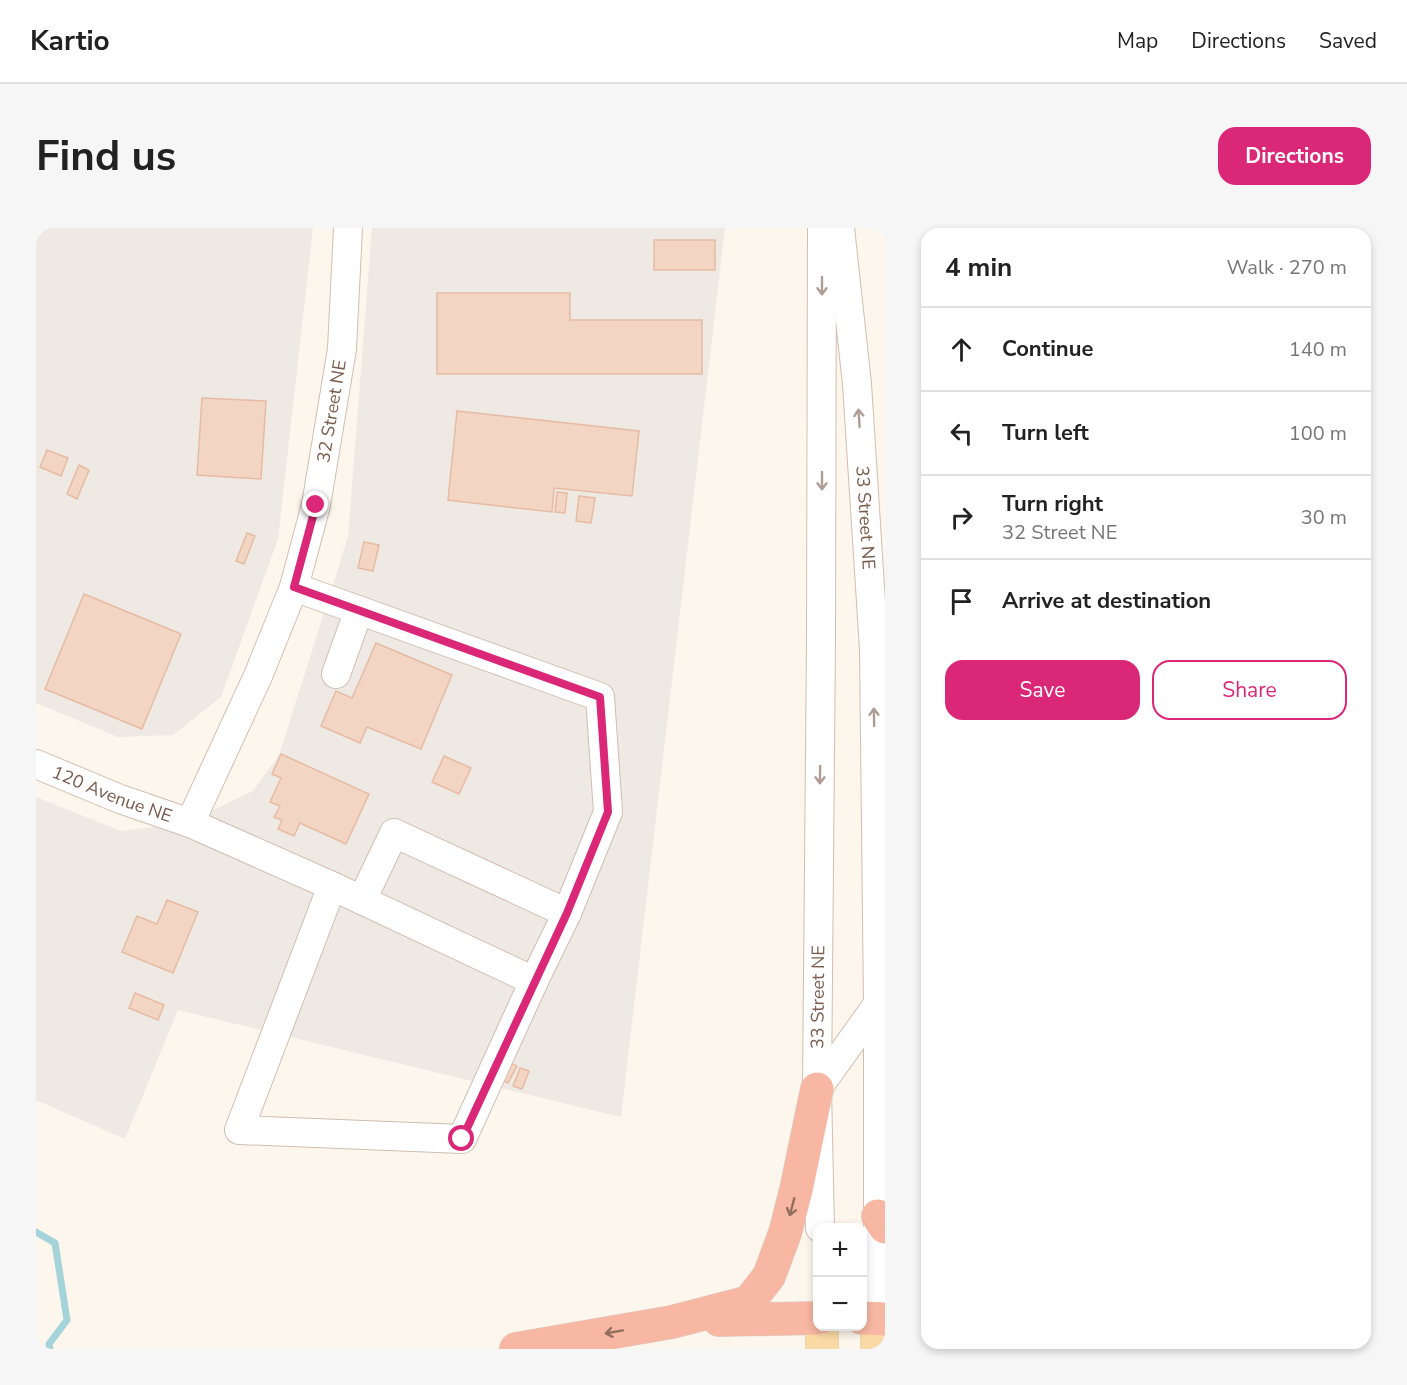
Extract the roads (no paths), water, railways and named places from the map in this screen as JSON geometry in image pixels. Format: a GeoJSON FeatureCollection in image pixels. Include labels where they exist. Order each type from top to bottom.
{"type":"FeatureCollection","features":[{"type":"Feature","properties":{"kind":"highway"},"geometry":{"type":"LineString","coordinates":[[516,1349],[672,1322],[749,1302],[769,1276],[785,1233],[817,1089]]}},
{"type":"Feature","properties":{"kind":"highway"},"geometry":{"type":"LineString","coordinates":[[672,1322],[813,1318]]}},
{"type":"Feature","properties":{"kind":"main road"},"geometry":{"type":"LineString","coordinates":[[822,1331],[822,1349]]}},
{"type":"Feature","properties":{"kind":"street","name":"32 Street NE"},"geometry":{"type":"LineString","coordinates":[[190,823],[258,676],[294,587],[316,505],[342,349],[348,228]]}},
{"type":"Feature","properties":{"kind":"street","name":"33 Street NE"},"geometry":{"type":"LineString","coordinates":[[820,1223],[817,1089],[822,640],[822,228]]}},
{"type":"Feature","properties":{"kind":"street","name":"33 Street NE"},"geometry":{"type":"LineString","coordinates":[[840,228],[857,384],[873,649],[882,1222],[875,1326]]}},
{"type":"Feature","properties":{"kind":"street"},"geometry":{"type":"LineString","coordinates":[[294,587],[600,697],[608,812],[567,913],[462,1139],[239,1130],[332,886]]}},
{"type":"Feature","properties":{"kind":"street"},"geometry":{"type":"LineString","coordinates":[[336,674],[359,610]]}},
{"type":"Feature","properties":{"kind":"street","name":"120 Avenue NE"},"geometry":{"type":"LineString","coordinates":[[36,764],[120,799],[190,823],[332,886],[534,981]]}},
{"type":"Feature","properties":{"kind":"street"},"geometry":{"type":"LineString","coordinates":[[362,900],[394,834],[567,913]]}},
{"type":"Feature","properties":{"kind":"street"},"geometry":{"type":"LineString","coordinates":[[817,1089],[878,1004]]}},
{"type":"Feature","properties":{"kind":"waterway"},"geometry":{"type":"LineString","coordinates":[[36,1232],[55,1243],[67,1320],[49,1344],[50,1349]]}}]}
